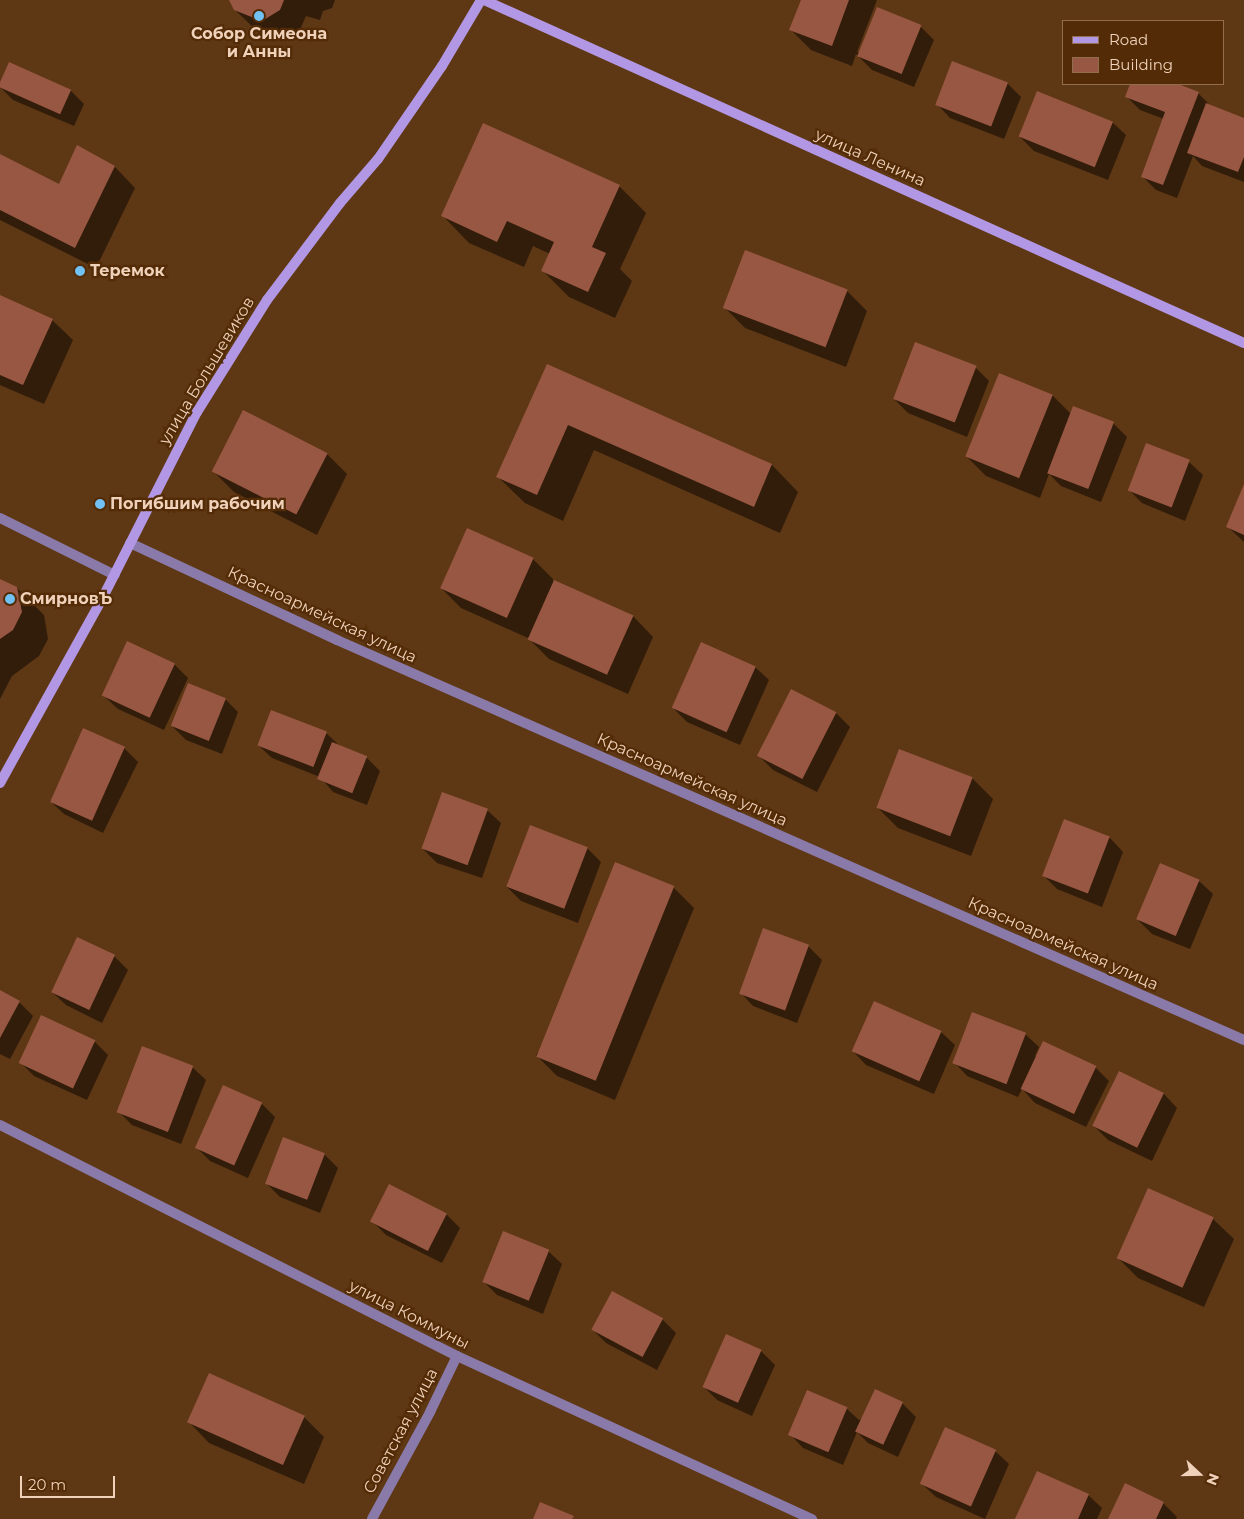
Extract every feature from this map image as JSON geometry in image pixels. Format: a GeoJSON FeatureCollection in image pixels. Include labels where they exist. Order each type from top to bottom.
{"type":"FeatureCollection","features":[{"type":"Feature","properties":{"kind":"street","name":"улица Ленина"},"geometry":{"type":"LineString","coordinates":[[482,0],[1244,343]]}},
{"type":"Feature","properties":{"kind":"street","name":"улица Большевиков"},"geometry":{"type":"LineString","coordinates":[[0,783],[115,575],[197,412],[267,300],[340,204],[378,159],[442,66],[482,0]]}},
{"type":"Feature","properties":{"kind":"street"},"geometry":{"type":"LineString","coordinates":[[0,518],[115,575]]}},
{"type":"Feature","properties":{"kind":"street","name":"Красноармейская улица"},"geometry":{"type":"LineString","coordinates":[[130,543],[337,640],[1244,1040]]}},
{"type":"Feature","properties":{"kind":"street","name":"улица Коммуны"},"geometry":{"type":"LineString","coordinates":[[0,1125],[457,1356],[812,1519]]}},
{"type":"Feature","properties":{"kind":"street","name":"Советская улица"},"geometry":{"type":"LineString","coordinates":[[372,1519],[430,1412],[457,1356]]}},
{"type":"Feature","properties":{"kind":"building","name":"Собор Симеона и Анны"},"geometry":{"type":"Polygon","coordinates":[[[229,0],[284,0],[280,10],[262,21],[234,10],[229,0]]]}},
{"type":"Feature","properties":{"kind":"building"},"geometry":{"type":"Polygon","coordinates":[[[801,0],[849,0],[832,46],[789,30],[801,0]]]}},
{"type":"Feature","properties":{"kind":"building"},"geometry":{"type":"Polygon","coordinates":[[[877,7],[922,25],[902,74],[857,56],[877,7]]]}},
{"type":"Feature","properties":{"kind":"building"},"geometry":{"type":"Polygon","coordinates":[[[952,61],[1008,83],[991,126],[935,105],[952,61]]]}},
{"type":"Feature","properties":{"kind":"building"},"geometry":{"type":"Polygon","coordinates":[[[9,62],[71,90],[60,114],[0,88],[0,82],[9,62]]]}},
{"type":"Feature","properties":{"kind":"building"},"geometry":{"type":"Polygon","coordinates":[[[1130,85],[1181,85],[1199,92],[1163,185],[1141,177],[1165,112],[1125,97],[1130,85]]]}},
{"type":"Feature","properties":{"kind":"building"},"geometry":{"type":"Polygon","coordinates":[[[1037,91],[1113,122],[1095,167],[1019,136],[1037,91]]]}},
{"type":"Feature","properties":{"kind":"building"},"geometry":{"type":"Polygon","coordinates":[[[1206,103],[1244,118],[1244,157],[1238,172],[1187,153],[1206,103]]]}},
{"type":"Feature","properties":{"kind":"building"},"geometry":{"type":"Polygon","coordinates":[[[483,123],[620,185],[592,247],[606,253],[588,292],[541,271],[554,242],[507,221],[497,242],[441,216],[483,123]]]}},
{"type":"Feature","properties":{"kind":"building"},"geometry":{"type":"Polygon","coordinates":[[[77,145],[115,166],[75,248],[0,210],[0,154],[59,184],[77,145]]]}},
{"type":"Feature","properties":{"kind":"building"},"geometry":{"type":"Polygon","coordinates":[[[745,250],[848,289],[825,347],[723,308],[745,250]]]}},
{"type":"Feature","properties":{"kind":"building"},"geometry":{"type":"Polygon","coordinates":[[[0,295],[53,319],[23,385],[0,375],[0,295]]]}},
{"type":"Feature","properties":{"kind":"building"},"geometry":{"type":"Polygon","coordinates":[[[915,342],[977,366],[955,423],[893,399],[915,342]]]}},
{"type":"Feature","properties":{"kind":"building"},"geometry":{"type":"Polygon","coordinates":[[[547,364],[772,464],[754,507],[568,425],[537,495],[496,477],[547,364]]]}},
{"type":"Feature","properties":{"kind":"building"},"geometry":{"type":"Polygon","coordinates":[[[999,373],[1053,395],[1019,478],[965,456],[999,373]]]}},
{"type":"Feature","properties":{"kind":"building"},"geometry":{"type":"Polygon","coordinates":[[[1073,406],[1114,422],[1088,489],[1047,473],[1073,406]]]}},
{"type":"Feature","properties":{"kind":"building"},"geometry":{"type":"Polygon","coordinates":[[[243,410],[328,453],[296,515],[212,471],[243,410]]]}},
{"type":"Feature","properties":{"kind":"building"},"geometry":{"type":"Polygon","coordinates":[[[1146,443],[1190,460],[1172,507],[1128,491],[1146,443]]]}},
{"type":"Feature","properties":{"kind":"building"},"geometry":{"type":"Polygon","coordinates":[[[1244,484],[1244,535],[1226,527],[1244,484]]]}},
{"type":"Feature","properties":{"kind":"building"},"geometry":{"type":"Polygon","coordinates":[[[467,528],[534,558],[507,618],[440,588],[467,528]]]}},
{"type":"Feature","properties":{"kind":"building","name":"СмирновЪ"},"geometry":{"type":"Polygon","coordinates":[[[0,579],[17,587],[22,612],[13,630],[0,639],[0,579]]]}},
{"type":"Feature","properties":{"kind":"building"},"geometry":{"type":"Polygon","coordinates":[[[554,580],[633,615],[607,675],[528,639],[554,580]]]}},
{"type":"Feature","properties":{"kind":"building"},"geometry":{"type":"Polygon","coordinates":[[[127,641],[175,663],[150,718],[102,695],[127,641]]]}},
{"type":"Feature","properties":{"kind":"building"},"geometry":{"type":"Polygon","coordinates":[[[701,642],[756,666],[727,732],[672,708],[701,642]]]}},
{"type":"Feature","properties":{"kind":"building"},"geometry":{"type":"Polygon","coordinates":[[[188,683],[226,698],[209,741],[171,726],[188,683]]]}},
{"type":"Feature","properties":{"kind":"building"},"geometry":{"type":"Polygon","coordinates":[[[791,689],[836,712],[802,779],[757,756],[791,689]]]}},
{"type":"Feature","properties":{"kind":"building"},"geometry":{"type":"Polygon","coordinates":[[[271,710],[327,732],[313,767],[257,745],[271,710]]]}},
{"type":"Feature","properties":{"kind":"building"},"geometry":{"type":"Polygon","coordinates":[[[83,728],[125,747],[92,821],[50,802],[83,728]]]}},
{"type":"Feature","properties":{"kind":"building"},"geometry":{"type":"Polygon","coordinates":[[[332,742],[367,756],[352,793],[317,779],[332,742]]]}},
{"type":"Feature","properties":{"kind":"building"},"geometry":{"type":"Polygon","coordinates":[[[899,749],[973,777],[950,836],[876,808],[899,749]]]}},
{"type":"Feature","properties":{"kind":"building"},"geometry":{"type":"Polygon","coordinates":[[[442,792],[488,809],[468,865],[421,848],[442,792]]]}},
{"type":"Feature","properties":{"kind":"building"},"geometry":{"type":"Polygon","coordinates":[[[1064,819],[1110,837],[1088,894],[1042,876],[1064,819]]]}},
{"type":"Feature","properties":{"kind":"building"},"geometry":{"type":"Polygon","coordinates":[[[530,825],[588,847],[564,909],[506,887],[530,825]]]}},
{"type":"Feature","properties":{"kind":"building"},"geometry":{"type":"Polygon","coordinates":[[[615,862],[674,886],[596,1081],[536,1057],[615,862]]]}},
{"type":"Feature","properties":{"kind":"building"},"geometry":{"type":"Polygon","coordinates":[[[1160,863],[1200,880],[1176,936],[1136,919],[1160,863]]]}},
{"type":"Feature","properties":{"kind":"building"},"geometry":{"type":"Polygon","coordinates":[[[763,928],[809,945],[785,1011],[739,994],[763,928]]]}},
{"type":"Feature","properties":{"kind":"building"},"geometry":{"type":"Polygon","coordinates":[[[77,937],[115,955],[89,1010],[51,992],[77,937]]]}},
{"type":"Feature","properties":{"kind":"building"},"geometry":{"type":"Polygon","coordinates":[[[0,990],[20,1001],[0,1038],[0,990]]]}},
{"type":"Feature","properties":{"kind":"building"},"geometry":{"type":"Polygon","coordinates":[[[874,1001],[942,1031],[919,1081],[852,1051],[874,1001]]]}},
{"type":"Feature","properties":{"kind":"building"},"geometry":{"type":"Polygon","coordinates":[[[972,1012],[1026,1033],[1006,1084],[952,1063],[972,1012]]]}},
{"type":"Feature","properties":{"kind":"building"},"geometry":{"type":"Polygon","coordinates":[[[41,1015],[95,1040],[73,1088],[19,1063],[41,1015]]]}},
{"type":"Feature","properties":{"kind":"building"},"geometry":{"type":"Polygon","coordinates":[[[1043,1041],[1096,1066],[1074,1114],[1021,1089],[1043,1041]]]}},
{"type":"Feature","properties":{"kind":"building"},"geometry":{"type":"Polygon","coordinates":[[[142,1046],[193,1066],[168,1132],[117,1112],[142,1046]]]}},
{"type":"Feature","properties":{"kind":"building"},"geometry":{"type":"Polygon","coordinates":[[[1119,1071],[1164,1093],[1137,1148],[1092,1126],[1119,1071]]]}},
{"type":"Feature","properties":{"kind":"building"},"geometry":{"type":"Polygon","coordinates":[[[223,1085],[262,1102],[234,1166],[195,1148],[223,1085]]]}},
{"type":"Feature","properties":{"kind":"building"},"geometry":{"type":"Polygon","coordinates":[[[283,1137],[325,1153],[307,1200],[265,1184],[283,1137]]]}},
{"type":"Feature","properties":{"kind":"building"},"geometry":{"type":"Polygon","coordinates":[[[389,1184],[447,1214],[428,1251],[370,1221],[389,1184]]]}},
{"type":"Feature","properties":{"kind":"building"},"geometry":{"type":"Polygon","coordinates":[[[1148,1188],[1214,1217],[1182,1288],[1117,1258],[1148,1188]]]}},
{"type":"Feature","properties":{"kind":"building"},"geometry":{"type":"Polygon","coordinates":[[[503,1231],[549,1250],[529,1301],[482,1282],[503,1231]]]}},
{"type":"Feature","properties":{"kind":"building"},"geometry":{"type":"Polygon","coordinates":[[[612,1291],[663,1318],[643,1357],[591,1330],[612,1291]]]}},
{"type":"Feature","properties":{"kind":"building"},"geometry":{"type":"Polygon","coordinates":[[[726,1334],[762,1350],[738,1403],[702,1387],[726,1334]]]}},
{"type":"Feature","properties":{"kind":"building"},"geometry":{"type":"Polygon","coordinates":[[[209,1373],[305,1416],[283,1465],[187,1422],[209,1373]]]}},
{"type":"Feature","properties":{"kind":"building"},"geometry":{"type":"Polygon","coordinates":[[[875,1389],[903,1402],[883,1445],[855,1432],[875,1389]]]}},
{"type":"Feature","properties":{"kind":"building"},"geometry":{"type":"Polygon","coordinates":[[[807,1390],[848,1407],[828,1452],[788,1435],[807,1390]]]}},
{"type":"Feature","properties":{"kind":"building"},"geometry":{"type":"Polygon","coordinates":[[[945,1427],[996,1450],[971,1506],[920,1484],[945,1427]]]}},
{"type":"Feature","properties":{"kind":"building"},"geometry":{"type":"Polygon","coordinates":[[[1037,1471],[1089,1494],[1078,1519],[1015,1519],[1037,1471]]]}},
{"type":"Feature","properties":{"kind":"building"},"geometry":{"type":"Polygon","coordinates":[[[1125,1483],[1164,1502],[1156,1519],[1108,1519],[1125,1483]]]}},
{"type":"Feature","properties":{"kind":"building"},"geometry":{"type":"Polygon","coordinates":[[[540,1502],[574,1516],[572,1519],[533,1519],[540,1502]]]}},
{"type":"Feature","properties":{"kind":"place","name":"Собор Симеона и Анны"},"geometry":{"type":"Point","coordinates":[259,16]}},
{"type":"Feature","properties":{"kind":"place","name":"Теремок"},"geometry":{"type":"Point","coordinates":[80,271]}},
{"type":"Feature","properties":{"kind":"place","name":"Погибшим рабочим"},"geometry":{"type":"Point","coordinates":[100,504]}},
{"type":"Feature","properties":{"kind":"place","name":"СмирновЪ"},"geometry":{"type":"Point","coordinates":[10,599]}}]}
